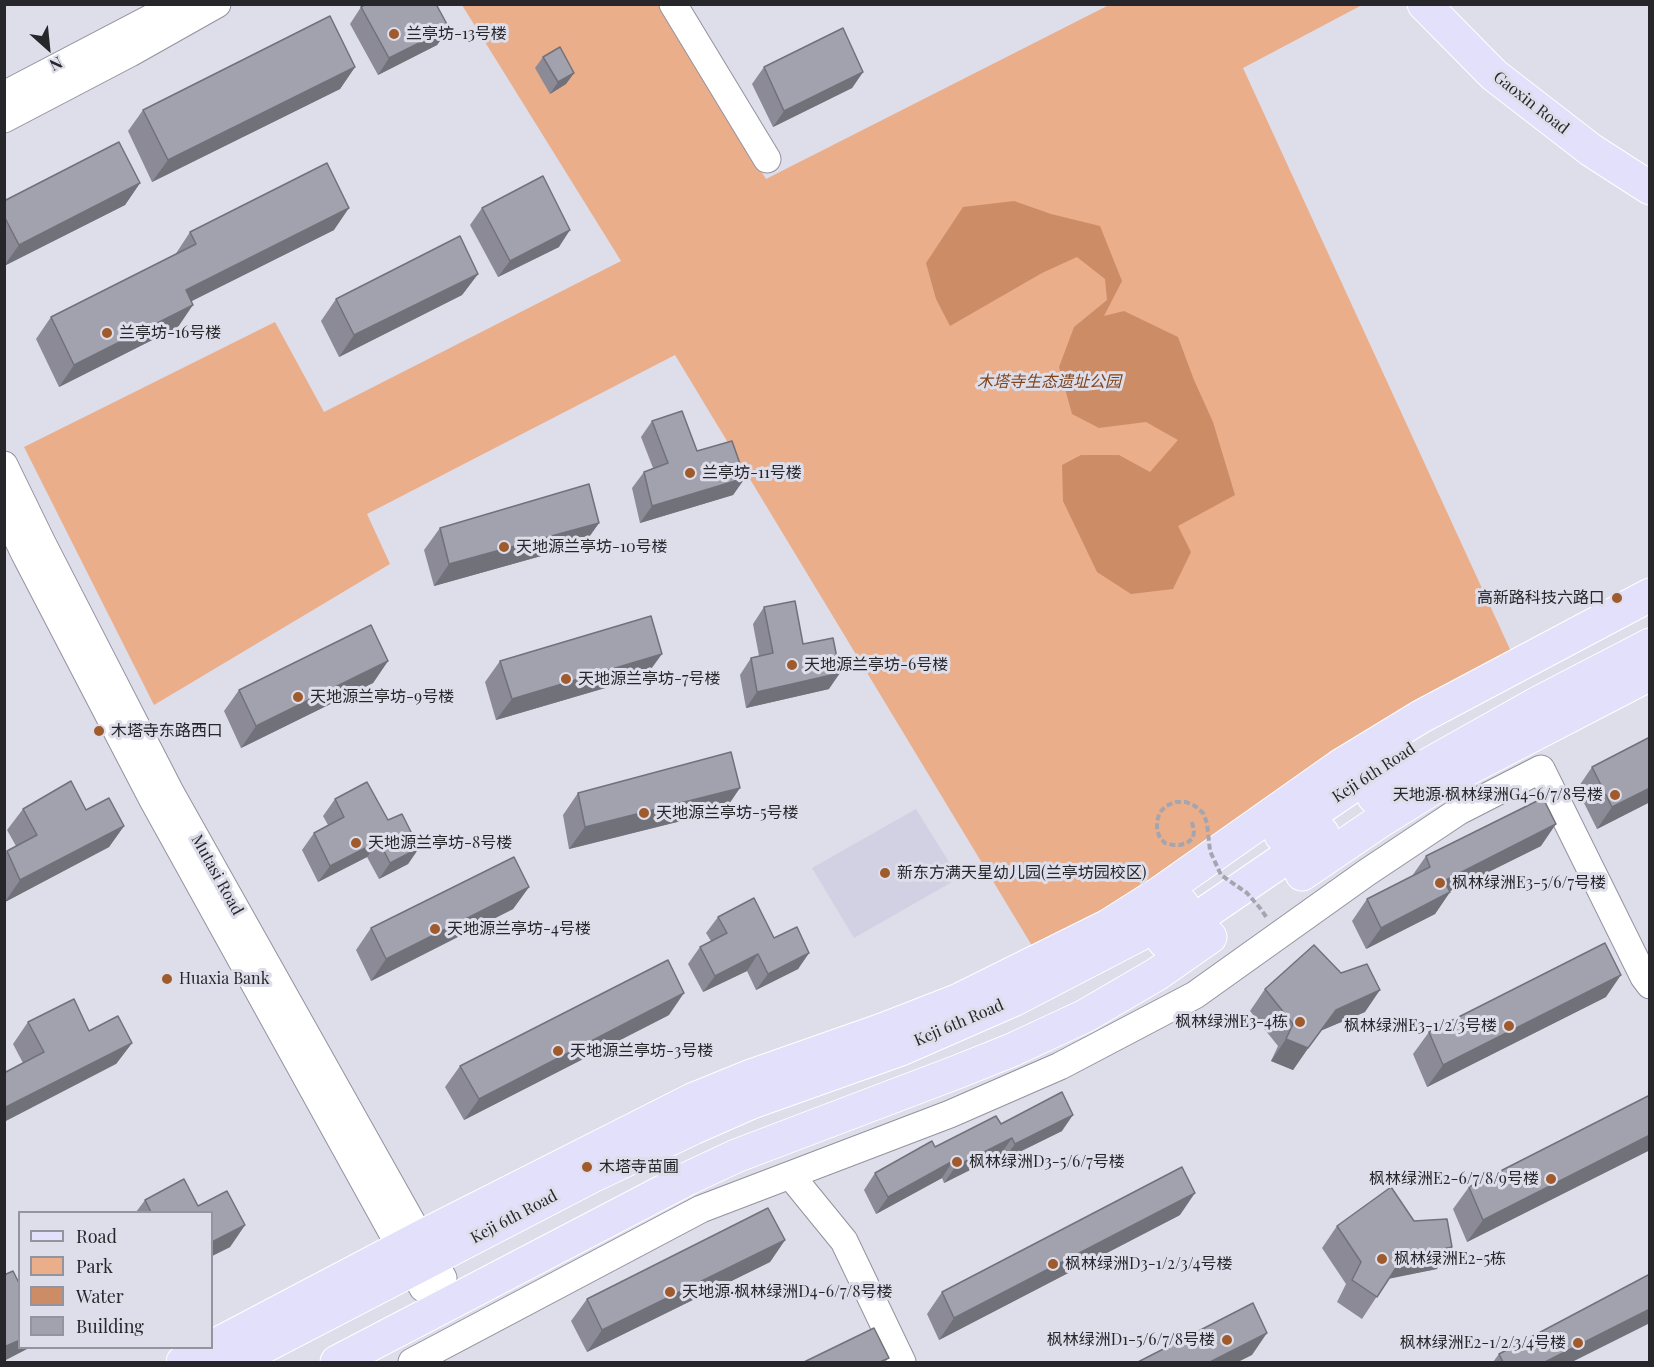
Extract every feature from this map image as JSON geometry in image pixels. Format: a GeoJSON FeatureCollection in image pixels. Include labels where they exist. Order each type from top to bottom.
{"type":"FeatureCollection","features":[{"type":"Feature","properties":{"kind":"main road","name":"Gaoxin Road"},"geometry":{"type":"LineString","coordinates":[[1424,4],[1494,75],[1591,150],[1650,188]]}},
{"type":"Feature","properties":{"kind":"main road","name":"Gaoxin Road"},"geometry":{"type":"LineString","coordinates":[[1456,4],[1511,61],[1595,127],[1650,161]]}},
{"type":"Feature","properties":{"kind":"main road"},"geometry":{"type":"LineString","coordinates":[[213,1346],[422,1263],[692,1100],[959,1000],[1108,926],[1160,893],[1340,766],[1422,716],[1650,596]]}},
{"type":"Feature","properties":{"kind":"main road","name":"Keji 6th Road"},"geometry":{"type":"LineString","coordinates":[[234,1362],[592,1176],[693,1128],[752,1102],[901,1049],[1013,1000],[1138,935],[1367,776],[1482,707],[1650,620]]}},
{"type":"Feature","properties":{"kind":"main road","name":"Keji 6th Road"},"geometry":{"type":"LineString","coordinates":[[281,1362],[422,1263],[676,1158],[749,1125],[923,1063],[1026,1019],[1141,958],[1396,783],[1540,702],[1650,645]]}},
{"type":"Feature","properties":{"kind":"main road"},"geometry":{"type":"LineString","coordinates":[[337,1362],[689,1178],[736,1156],[1012,1050],[1085,1016],[1157,974],[1377,823],[1446,780],[1650,674]]}},
{"type":"Feature","properties":{"kind":"main road"},"geometry":{"type":"LineString","coordinates":[[183,1362],[207,1349]]}},
{"type":"Feature","properties":{"kind":"street"},"geometry":{"type":"LineString","coordinates":[[4,95],[178,4]]}},
{"type":"Feature","properties":{"kind":"street"},"geometry":{"type":"LineString","coordinates":[[4,119],[217,4]]}},
{"type":"Feature","properties":{"kind":"street"},"geometry":{"type":"LineString","coordinates":[[673,4],[767,159]]}},
{"type":"Feature","properties":{"kind":"street","name":"Mutasi Road"},"geometry":{"type":"LineString","coordinates":[[7,484],[42,543],[169,790],[422,1263]]}},
{"type":"Feature","properties":{"kind":"street"},"geometry":{"type":"LineString","coordinates":[[412,1362],[701,1209],[950,1114],[1060,1066],[1195,995],[1366,873],[1459,811],[1541,769],[1650,985]]}},
{"type":"Feature","properties":{"kind":"street"},"geometry":{"type":"LineString","coordinates":[[791,1176],[843,1241],[902,1362]]}},
{"type":"Feature","properties":{"kind":"path"},"geometry":{"type":"LineString","coordinates":[[1192,822],[1194,831],[1192,838],[1180,845],[1165,843],[1157,830],[1160,813],[1166,806],[1176,802],[1186,802],[1195,806],[1203,813],[1207,823],[1210,851],[1221,875],[1247,893],[1267,918]]}},
{"type":"Feature","properties":{"kind":"shaded area","name":"新东方满天星幼儿园(兰亭坊园校区)"},"geometry":{"type":"Polygon","coordinates":[[[916,809],[959,878],[854,938],[812,868],[916,809]]]}},
{"type":"Feature","properties":{"kind":"green space","name":"木塔寺生态遗址公园"},"geometry":{"type":"Polygon","coordinates":[[[462,5],[659,5],[766,179],[1109,5],[1362,5],[1243,68],[1514,658],[1127,902],[1034,949],[675,355],[367,514],[390,564],[154,705],[24,447],[275,322],[324,412],[621,261],[462,5]]]}},
{"type":"Feature","properties":{"kind":"water"},"geometry":{"type":"Polygon","coordinates":[[[1014,201],[1051,214],[1100,226],[1122,281],[1104,316],[1124,311],[1178,337],[1213,422],[1235,495],[1178,526],[1191,552],[1173,589],[1131,594],[1097,572],[1063,501],[1062,465],[1081,455],[1119,455],[1150,472],[1178,440],[1146,422],[1099,428],[1072,414],[1059,367],[1074,327],[1107,300],[1105,279],[1077,257],[1042,273],[950,326],[936,299],[926,263],[963,207],[1014,201]]]}},
{"type":"Feature","properties":{"kind":"building"},"geometry":{"type":"Polygon","coordinates":[[[366,4],[436,4],[449,28],[389,58],[361,7],[366,4]]]}},
{"type":"Feature","properties":{"kind":"building"},"geometry":{"type":"Polygon","coordinates":[[[330,16],[355,67],[168,160],[143,110],[330,16]]]}},
{"type":"Feature","properties":{"kind":"building"},"geometry":{"type":"Polygon","coordinates":[[[843,28],[863,72],[784,111],[764,67],[843,28]]]}},
{"type":"Feature","properties":{"kind":"building"},"geometry":{"type":"Polygon","coordinates":[[[560,47],[574,73],[558,82],[543,57],[560,47]]]}},
{"type":"Feature","properties":{"kind":"building"},"geometry":{"type":"Polygon","coordinates":[[[119,142],[140,183],[19,245],[4,216],[4,201],[119,142]]]}},
{"type":"Feature","properties":{"kind":"building"},"geometry":{"type":"Polygon","coordinates":[[[327,163],[349,208],[186,290],[193,305],[74,365],[51,317],[196,244],[190,232],[327,163]]]}},
{"type":"Feature","properties":{"kind":"building"},"geometry":{"type":"Polygon","coordinates":[[[543,176],[570,230],[510,261],[482,208],[543,176]]]}},
{"type":"Feature","properties":{"kind":"building"},"geometry":{"type":"Polygon","coordinates":[[[460,236],[478,274],[354,335],[336,299],[460,236]]]}},
{"type":"Feature","properties":{"kind":"building"},"geometry":{"type":"Polygon","coordinates":[[[682,411],[697,451],[732,441],[745,478],[652,506],[644,472],[668,463],[652,421],[682,411]]]}},
{"type":"Feature","properties":{"kind":"building"},"geometry":{"type":"Polygon","coordinates":[[[589,484],[599,523],[449,564],[440,528],[589,484]]]}},
{"type":"Feature","properties":{"kind":"building"},"geometry":{"type":"Polygon","coordinates":[[[795,601],[803,644],[833,638],[840,673],[757,692],[751,658],[773,653],[764,607],[795,601]]]}},
{"type":"Feature","properties":{"kind":"building"},"geometry":{"type":"Polygon","coordinates":[[[651,616],[662,654],[512,699],[500,661],[651,616]]]}},
{"type":"Feature","properties":{"kind":"building"},"geometry":{"type":"Polygon","coordinates":[[[371,625],[388,661],[256,726],[239,690],[371,625]]]}},
{"type":"Feature","properties":{"kind":"building"},"geometry":{"type":"Polygon","coordinates":[[[1650,737],[1650,788],[1612,807],[1592,767],[1650,737]]]}},
{"type":"Feature","properties":{"kind":"building"},"geometry":{"type":"Polygon","coordinates":[[[731,752],[740,788],[585,827],[578,793],[731,752]]]}},
{"type":"Feature","properties":{"kind":"building"},"geometry":{"type":"Polygon","coordinates":[[[71,781],[86,810],[109,798],[124,826],[20,880],[7,851],[37,835],[23,809],[71,781]]]}},
{"type":"Feature","properties":{"kind":"building"},"geometry":{"type":"Polygon","coordinates":[[[367,782],[388,820],[402,814],[419,848],[390,863],[379,841],[330,866],[314,833],[344,817],[335,799],[367,782]]]}},
{"type":"Feature","properties":{"kind":"building"},"geometry":{"type":"Polygon","coordinates":[[[1543,798],[1556,824],[1444,881],[1450,892],[1381,928],[1367,899],[1430,867],[1426,856],[1543,798]]]}},
{"type":"Feature","properties":{"kind":"building"},"geometry":{"type":"Polygon","coordinates":[[[514,857],[529,887],[386,959],[371,928],[514,857]]]}},
{"type":"Feature","properties":{"kind":"building"},"geometry":{"type":"Polygon","coordinates":[[[754,898],[774,938],[797,927],[809,953],[768,974],[758,954],[715,976],[700,947],[727,933],[718,917],[754,898]]]}},
{"type":"Feature","properties":{"kind":"building"},"geometry":{"type":"Polygon","coordinates":[[[1605,943],[1621,975],[1443,1065],[1429,1032],[1605,943]]]}},
{"type":"Feature","properties":{"kind":"building"},"geometry":{"type":"Polygon","coordinates":[[[1314,945],[1341,973],[1367,964],[1380,990],[1336,1010],[1308,1048],[1286,1039],[1293,1024],[1265,989],[1314,945]]]}},
{"type":"Feature","properties":{"kind":"building","name":"天地源兰亭坊-3号楼"},"geometry":{"type":"Polygon","coordinates":[[[668,960],[684,993],[479,1099],[460,1066],[668,960]]]}},
{"type":"Feature","properties":{"kind":"building"},"geometry":{"type":"Polygon","coordinates":[[[74,999],[89,1031],[118,1016],[132,1043],[4,1108],[4,1073],[44,1052],[28,1022],[74,999]]]}},
{"type":"Feature","properties":{"kind":"building"},"geometry":{"type":"Polygon","coordinates":[[[1062,1092],[1073,1115],[1015,1144],[1012,1138],[956,1166],[953,1161],[888,1197],[875,1173],[932,1141],[935,1147],[996,1116],[1001,1124],[1062,1092]]]}},
{"type":"Feature","properties":{"kind":"building"},"geometry":{"type":"Polygon","coordinates":[[[1650,1095],[1650,1135],[1483,1220],[1469,1187],[1650,1095]]]}},
{"type":"Feature","properties":{"kind":"building"},"geometry":{"type":"Polygon","coordinates":[[[1182,1167],[1195,1193],[954,1318],[942,1292],[1182,1167]]]}},
{"type":"Feature","properties":{"kind":"building"},"geometry":{"type":"Polygon","coordinates":[[[184,1179],[198,1206],[227,1191],[245,1225],[213,1241],[213,1211],[150,1211],[145,1200],[184,1179]]]}},
{"type":"Feature","properties":{"kind":"building"},"geometry":{"type":"Polygon","coordinates":[[[1391,1187],[1414,1221],[1447,1219],[1452,1247],[1403,1257],[1377,1297],[1352,1280],[1361,1262],[1337,1226],[1391,1187]]]}},
{"type":"Feature","properties":{"kind":"building"},"geometry":{"type":"Polygon","coordinates":[[[768,1208],[785,1240],[602,1330],[587,1299],[768,1208]]]}},
{"type":"Feature","properties":{"kind":"building"},"geometry":{"type":"Polygon","coordinates":[[[13,1271],[18,1281],[18,1341],[4,1347],[4,1275],[13,1271]]]}},
{"type":"Feature","properties":{"kind":"building"},"geometry":{"type":"Polygon","coordinates":[[[1650,1274],[1650,1309],[1545,1362],[1503,1362],[1499,1354],[1650,1274]]]}},
{"type":"Feature","properties":{"kind":"building"},"geometry":{"type":"Polygon","coordinates":[[[1253,1303],[1267,1333],[1210,1362],[1138,1362],[1253,1303]]]}},
{"type":"Feature","properties":{"kind":"building"},"geometry":{"type":"Polygon","coordinates":[[[874,1328],[889,1358],[880,1362],[804,1362],[874,1328]]]}},
{"type":"Feature","properties":{"kind":"place","name":"兰亭坊-13号楼"},"geometry":{"type":"Point","coordinates":[394,34]}},
{"type":"Feature","properties":{"kind":"place","name":"兰亭坊-16号楼"},"geometry":{"type":"Point","coordinates":[107,333]}},
{"type":"Feature","properties":{"kind":"place","name":"兰亭坊-11号楼"},"geometry":{"type":"Point","coordinates":[690,473]}},
{"type":"Feature","properties":{"kind":"place","name":"天地源兰亭坊-10号楼"},"geometry":{"type":"Point","coordinates":[504,547]}},
{"type":"Feature","properties":{"kind":"place","name":"高新路科技六路口"},"geometry":{"type":"Point","coordinates":[1617,598]}},
{"type":"Feature","properties":{"kind":"place","name":"天地源兰亭坊-6号楼"},"geometry":{"type":"Point","coordinates":[792,665]}},
{"type":"Feature","properties":{"kind":"place","name":"天地源兰亭坊-7号楼"},"geometry":{"type":"Point","coordinates":[566,679]}},
{"type":"Feature","properties":{"kind":"place","name":"天地源兰亭坊-9号楼"},"geometry":{"type":"Point","coordinates":[298,697]}},
{"type":"Feature","properties":{"kind":"place","name":"木塔寺东路西口"},"geometry":{"type":"Point","coordinates":[99,731]}},
{"type":"Feature","properties":{"kind":"place","name":"天地源·枫林绿洲G4-6/7/8号楼"},"geometry":{"type":"Point","coordinates":[1615,795]}},
{"type":"Feature","properties":{"kind":"place","name":"天地源兰亭坊-5号楼"},"geometry":{"type":"Point","coordinates":[644,813]}},
{"type":"Feature","properties":{"kind":"place","name":"天地源兰亭坊-8号楼"},"geometry":{"type":"Point","coordinates":[356,843]}},
{"type":"Feature","properties":{"kind":"place","name":"新东方满天星幼儿园(兰亭坊园校区)"},"geometry":{"type":"Point","coordinates":[885,873]}},
{"type":"Feature","properties":{"kind":"place","name":"枫林绿洲E3-5/6/7号楼"},"geometry":{"type":"Point","coordinates":[1440,883]}},
{"type":"Feature","properties":{"kind":"place","name":"天地源兰亭坊-4号楼"},"geometry":{"type":"Point","coordinates":[435,929]}},
{"type":"Feature","properties":{"kind":"place","name":"Huaxia Bank"},"geometry":{"type":"Point","coordinates":[167,979]}},
{"type":"Feature","properties":{"kind":"place","name":"枫林绿洲E3-4栋"},"geometry":{"type":"Point","coordinates":[1300,1022]}},
{"type":"Feature","properties":{"kind":"place","name":"枫林绿洲E3-1/2/3号楼"},"geometry":{"type":"Point","coordinates":[1509,1026]}},
{"type":"Feature","properties":{"kind":"place","name":"天地源兰亭坊-3号楼"},"geometry":{"type":"Point","coordinates":[558,1051]}},
{"type":"Feature","properties":{"kind":"place","name":"枫林绿洲D3-5/6/7号楼"},"geometry":{"type":"Point","coordinates":[957,1162]}},
{"type":"Feature","properties":{"kind":"place","name":"木塔寺苗圃"},"geometry":{"type":"Point","coordinates":[587,1167]}},
{"type":"Feature","properties":{"kind":"place","name":"枫林绿洲E2-6/7/8/9号楼"},"geometry":{"type":"Point","coordinates":[1551,1179]}},
{"type":"Feature","properties":{"kind":"place","name":"枫林绿洲E2-5栋"},"geometry":{"type":"Point","coordinates":[1382,1259]}},
{"type":"Feature","properties":{"kind":"place","name":"枫林绿洲D3-1/2/3/4号楼"},"geometry":{"type":"Point","coordinates":[1053,1264]}},
{"type":"Feature","properties":{"kind":"place","name":"天地源·枫林绿洲D4-6/7/8号楼"},"geometry":{"type":"Point","coordinates":[670,1292]}},
{"type":"Feature","properties":{"kind":"place","name":"枫林绿洲D1-5/6/7/8号楼"},"geometry":{"type":"Point","coordinates":[1227,1340]}},
{"type":"Feature","properties":{"kind":"place","name":"枫林绿洲E2-1/2/3/4号楼"},"geometry":{"type":"Point","coordinates":[1578,1343]}}]}
